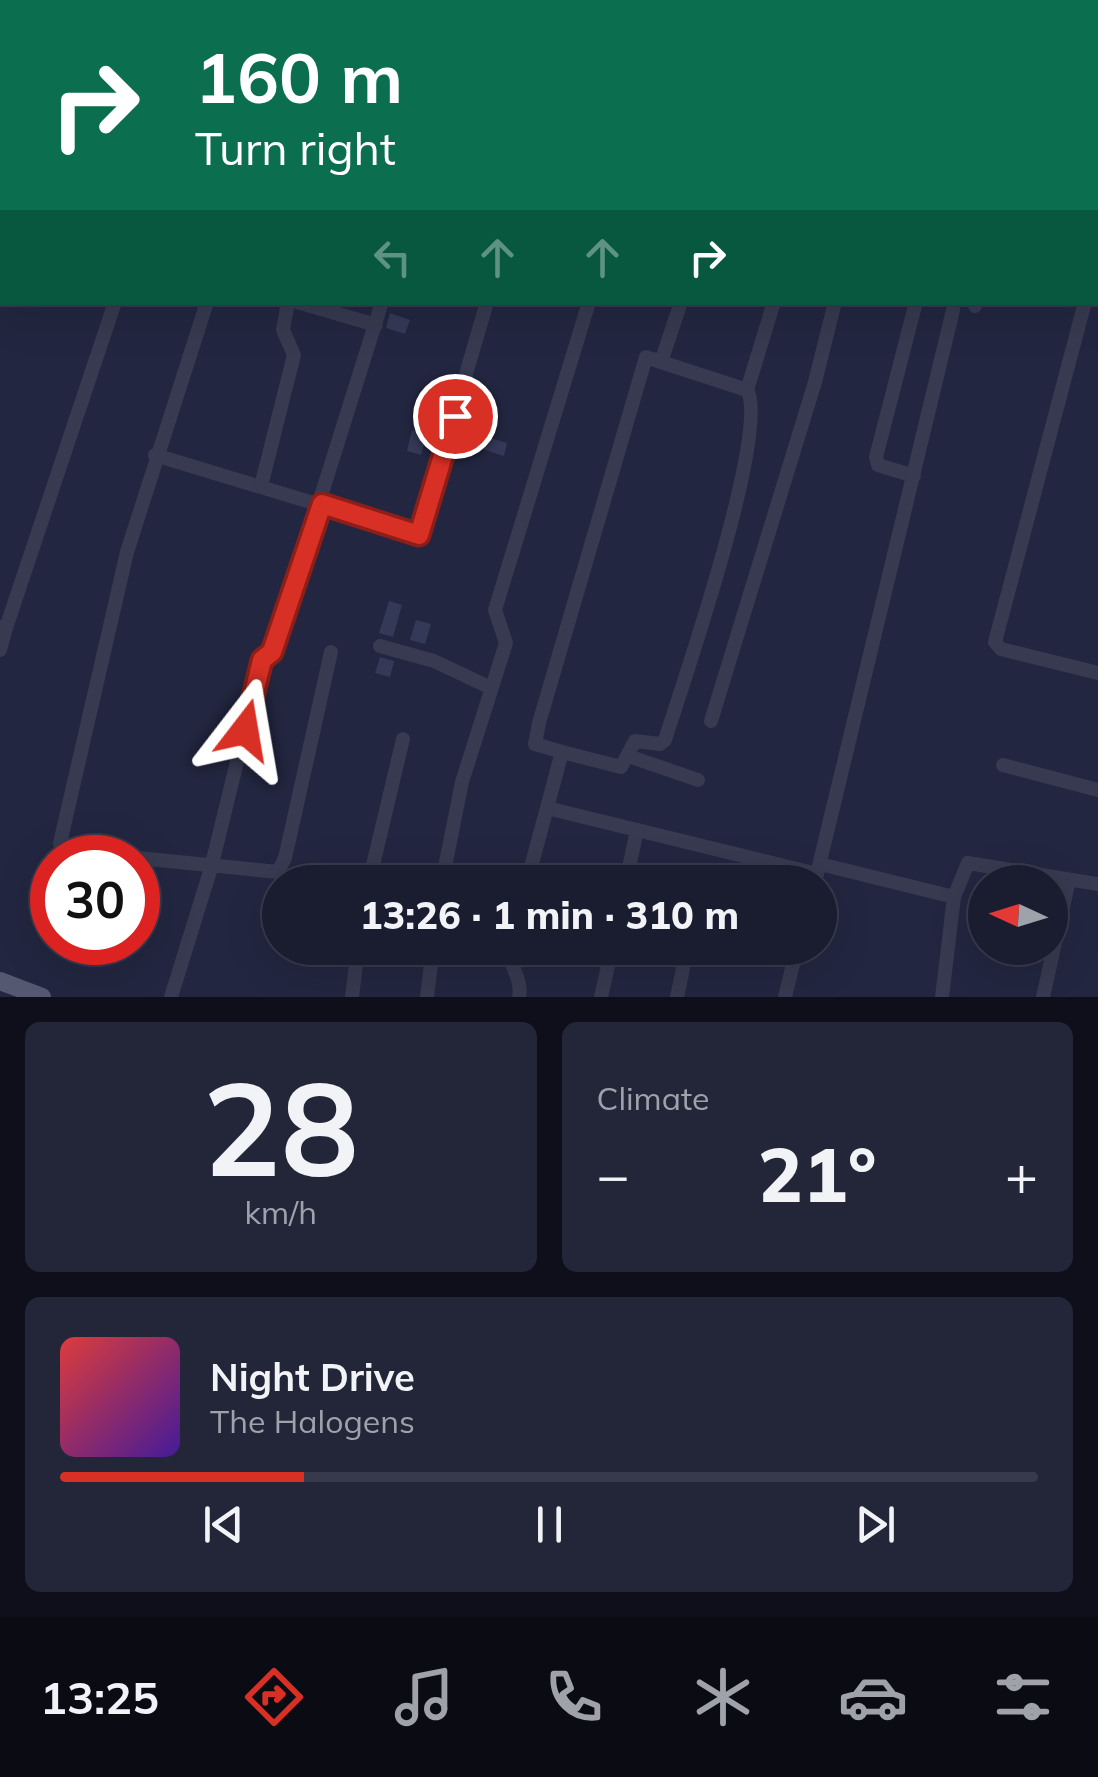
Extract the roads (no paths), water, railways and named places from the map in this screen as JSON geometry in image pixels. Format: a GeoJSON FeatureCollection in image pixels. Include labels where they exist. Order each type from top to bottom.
{"type":"FeatureCollection","features":[{"type":"Feature","properties":{"kind":"main road"},"geometry":{"type":"LineString","coordinates":[[0,981],[42,997]]}},
{"type":"Feature","properties":{"kind":"street"},"geometry":{"type":"LineString","coordinates":[[0,650],[3,627],[115,305]]}},
{"type":"Feature","properties":{"kind":"street"},"geometry":{"type":"LineString","coordinates":[[62,835],[127,552],[206,305]]}},
{"type":"Feature","properties":{"kind":"street"},"geometry":{"type":"LineString","coordinates":[[262,486],[294,355],[282,330],[287,305]]}},
{"type":"Feature","properties":{"kind":"street"},"geometry":{"type":"LineString","coordinates":[[307,305],[376,324]]}},
{"type":"Feature","properties":{"kind":"street"},"geometry":{"type":"LineString","coordinates":[[171,997],[211,868],[262,660],[272,652],[322,504],[381,305]]}},
{"type":"Feature","properties":{"kind":"street"},"geometry":{"type":"LineString","coordinates":[[155,455],[411,534],[424,530],[486,305]]}},
{"type":"Feature","properties":{"kind":"street"},"geometry":{"type":"LineString","coordinates":[[445,865],[458,797],[506,643],[494,610],[588,305]]}},
{"type":"Feature","properties":{"kind":"street"},"geometry":{"type":"LineString","coordinates":[[661,362],[680,305]]}},
{"type":"Feature","properties":{"kind":"street"},"geometry":{"type":"LineString","coordinates":[[748,390],[773,305]]}},
{"type":"Feature","properties":{"kind":"street"},"geometry":{"type":"LineString","coordinates":[[711,721],[815,382],[834,305]]}},
{"type":"Feature","properties":{"kind":"street"},"geometry":{"type":"LineString","coordinates":[[914,476],[878,464],[876,457],[915,305]]}},
{"type":"Feature","properties":{"kind":"street"},"geometry":{"type":"LineString","coordinates":[[1084,305],[995,642],[1001,649],[1098,673]]}},
{"type":"Feature","properties":{"kind":"street"},"geometry":{"type":"LineString","coordinates":[[819,865],[954,310]]}},
{"type":"Feature","properties":{"kind":"street"},"geometry":{"type":"LineString","coordinates":[[646,358],[748,390],[754,400],[746,453],[714,584],[666,740],[660,744],[634,741],[621,767],[535,744],[646,358]]}},
{"type":"Feature","properties":{"kind":"street"},"geometry":{"type":"LineString","coordinates":[[380,646],[434,662],[491,688]]}},
{"type":"Feature","properties":{"kind":"street"},"geometry":{"type":"LineString","coordinates":[[160,861],[272,873],[282,866],[331,652]]}},
{"type":"Feature","properties":{"kind":"street"},"geometry":{"type":"LineString","coordinates":[[373,865],[403,739]]}},
{"type":"Feature","properties":{"kind":"street"},"geometry":{"type":"LineString","coordinates":[[531,865],[562,752]]}},
{"type":"Feature","properties":{"kind":"street"},"geometry":{"type":"LineString","coordinates":[[628,756],[698,780]]}},
{"type":"Feature","properties":{"kind":"street"},"geometry":{"type":"LineString","coordinates":[[1004,765],[1098,790]]}},
{"type":"Feature","properties":{"kind":"street"},"geometry":{"type":"LineString","coordinates":[[546,808],[780,865]]}},
{"type":"Feature","properties":{"kind":"street"},"geometry":{"type":"LineString","coordinates":[[630,865],[637,830]]}},
{"type":"Feature","properties":{"kind":"street"},"geometry":{"type":"LineString","coordinates":[[942,997],[954,897],[968,862],[1098,884]]}},
{"type":"Feature","properties":{"kind":"street"},"geometry":{"type":"LineString","coordinates":[[837,877],[954,897]]}},
{"type":"Feature","properties":{"kind":"street"},"geometry":{"type":"LineString","coordinates":[[1043,997],[1069,880]]}},
{"type":"Feature","properties":{"kind":"street"},"geometry":{"type":"LineString","coordinates":[[352,997],[356,965]]}},
{"type":"Feature","properties":{"kind":"street"},"geometry":{"type":"LineString","coordinates":[[427,997],[431,965]]}},
{"type":"Feature","properties":{"kind":"street"},"geometry":{"type":"LineString","coordinates":[[513,965],[522,984],[519,997]]}},
{"type":"Feature","properties":{"kind":"street"},"geometry":{"type":"LineString","coordinates":[[601,997],[608,965]]}},
{"type":"Feature","properties":{"kind":"street"},"geometry":{"type":"LineString","coordinates":[[785,997],[793,965]]}},
{"type":"Feature","properties":{"kind":"street"},"geometry":{"type":"LineString","coordinates":[[676,997],[683,969]]}}]}
